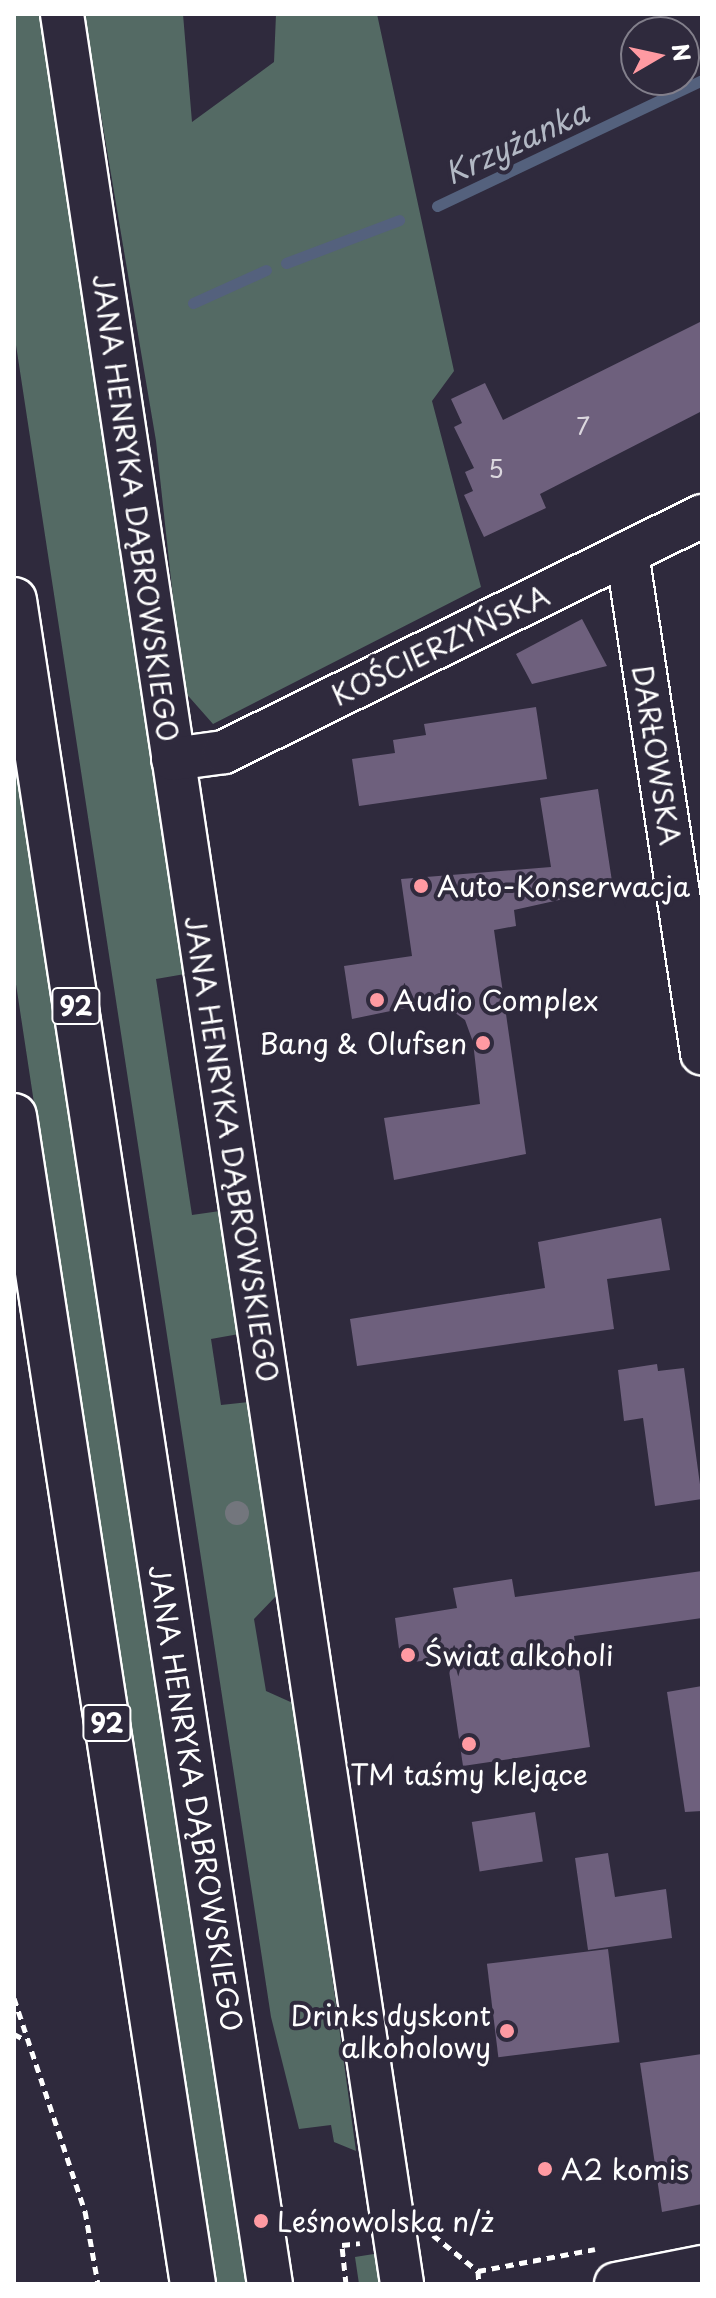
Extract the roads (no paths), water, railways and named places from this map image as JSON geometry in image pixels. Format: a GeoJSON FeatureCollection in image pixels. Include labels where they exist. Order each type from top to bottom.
{"type":"FeatureCollection","features":[{"type":"Feature","properties":{"kind":"main road","name":"JANA HENRYKA DĄBROWSKIEGO"},"geometry":{"type":"LineString","coordinates":[[14,600],[270,2284]]}},
{"type":"Feature","properties":{"kind":"main road","name":"92"},"geometry":{"type":"LineString","coordinates":[[14,1116],[193,2284]]}},
{"type":"Feature","properties":{"kind":"street","name":"JANA HENRYKA DĄBROWSKIEGO"},"geometry":{"type":"LineString","coordinates":[[62,14],[402,2284]]}},
{"type":"Feature","properties":{"kind":"street","name":"KOŚCIERZYŃSKA"},"geometry":{"type":"LineString","coordinates":[[173,759],[224,752],[702,516]]}},
{"type":"Feature","properties":{"kind":"street","name":"DARŁOWSKA"},"geometry":{"type":"LineString","coordinates":[[627,553],[701,1038]]}},
{"type":"Feature","properties":{"kind":"street"},"geometry":{"type":"LineString","coordinates":[[614,2265],[702,2267]]}},
{"type":"Feature","properties":{"kind":"waterway","name":"Krzyżanka"},"geometry":{"type":"LineString","coordinates":[[437,206],[702,80]]}},
{"type":"Feature","properties":{"kind":"waterway","name":"Krzyżanka"},"geometry":{"type":"LineString","coordinates":[[286,263],[399,220]]}},
{"type":"Feature","properties":{"kind":"waterway","name":"Krzyżanka"},"geometry":{"type":"LineString","coordinates":[[193,303],[266,270]]}},
{"type":"Feature","properties":{"kind":"place","name":"Auto-Konserwacja"},"geometry":{"type":"Point","coordinates":[421,886]}},
{"type":"Feature","properties":{"kind":"place","name":"Audio Complex"},"geometry":{"type":"Point","coordinates":[377,1000]}},
{"type":"Feature","properties":{"kind":"place","name":"Bang & Olufsen"},"geometry":{"type":"Point","coordinates":[483,1043]}},
{"type":"Feature","properties":{"kind":"place","name":"Świat alkoholi"},"geometry":{"type":"Point","coordinates":[408,1655]}},
{"type":"Feature","properties":{"kind":"place","name":"TM taśmy klejące"},"geometry":{"type":"Point","coordinates":[469,1744]}},
{"type":"Feature","properties":{"kind":"place","name":"Drinks dyskont alkoholowy"},"geometry":{"type":"Point","coordinates":[507,2031]}},
{"type":"Feature","properties":{"kind":"place","name":"A2 komis"},"geometry":{"type":"Point","coordinates":[545,2169]}},
{"type":"Feature","properties":{"kind":"place","name":"Leśnowolska n/ż"},"geometry":{"type":"Point","coordinates":[261,2221]}}]}
